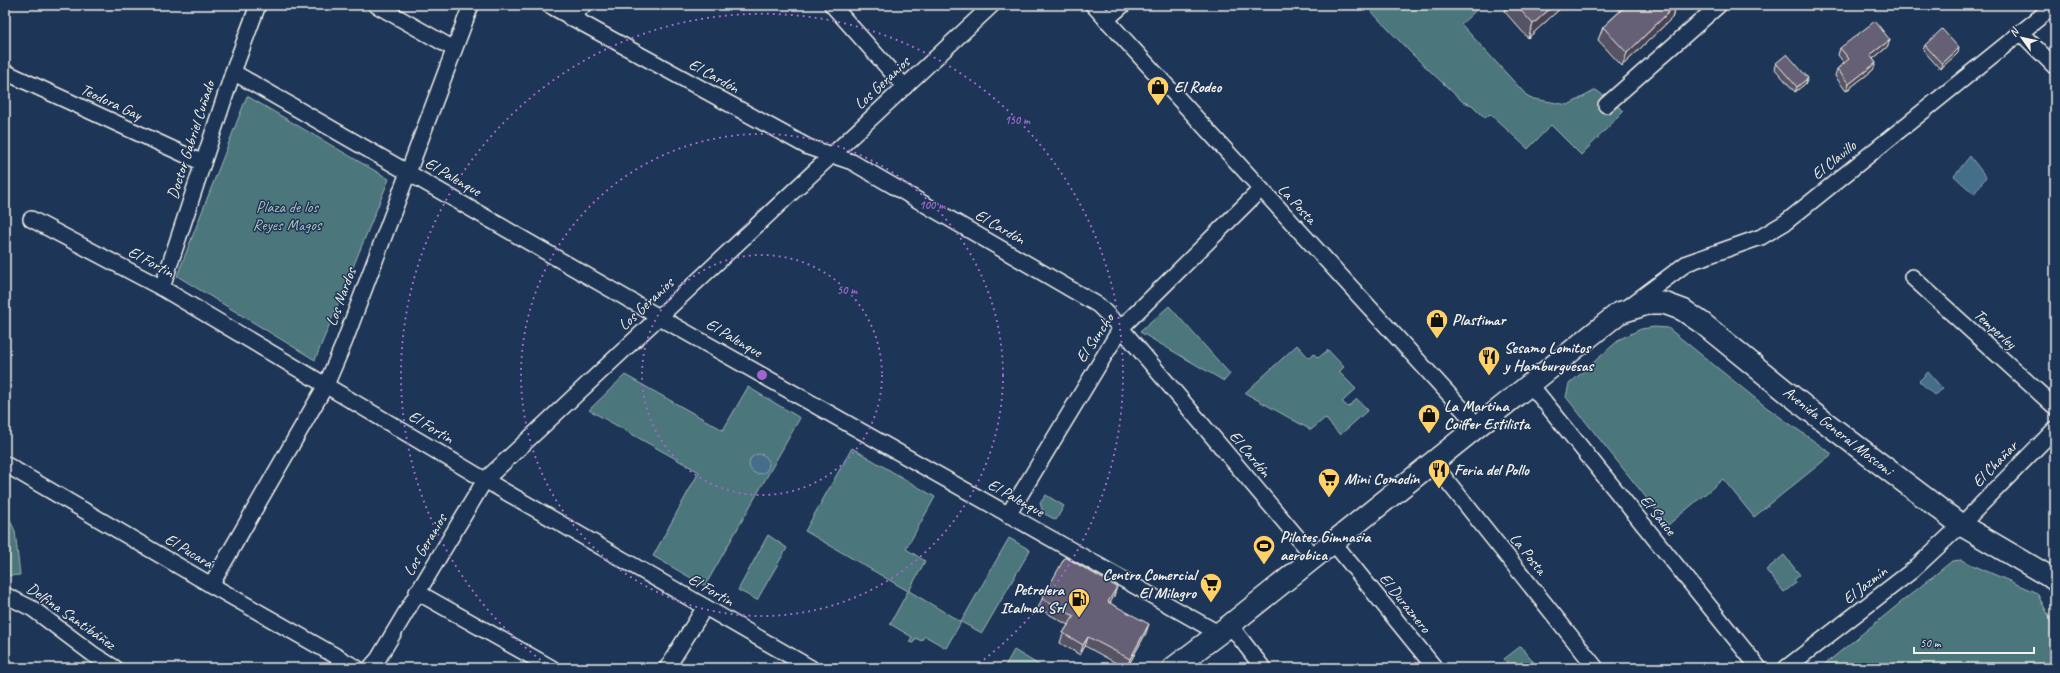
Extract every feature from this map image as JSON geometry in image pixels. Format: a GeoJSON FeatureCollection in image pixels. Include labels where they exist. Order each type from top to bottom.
{"type":"FeatureCollection","features":[{"type":"Feature","properties":{"kind":"main road","name":"Avenida General Mosconi"},"geometry":{"type":"LineString","coordinates":[[1173,668],[1224,629],[1619,313],[1650,302],[1664,304],[1683,310],[1702,323],[1809,410],[1962,525],[2055,580]]}},
{"type":"Feature","properties":{"kind":"street","name":"Doctor Gabriel Cuñado"},"geometry":{"type":"LineString","coordinates":[[162,288],[233,72],[258,5]]}},
{"type":"Feature","properties":{"kind":"street"},"geometry":{"type":"LineString","coordinates":[[376,5],[454,49]]}},
{"type":"Feature","properties":{"kind":"street","name":"Los Nardos"},"geometry":{"type":"LineString","coordinates":[[211,585],[326,385],[344,343],[407,171],[471,5]]}},
{"type":"Feature","properties":{"kind":"street","name":"El Cardón"},"geometry":{"type":"LineString","coordinates":[[549,5],[570,18],[808,147],[852,162],[1098,305],[1121,328],[1314,557]]}},
{"type":"Feature","properties":{"kind":"street"},"geometry":{"type":"LineString","coordinates":[[570,18],[584,5]]}},
{"type":"Feature","properties":{"kind":"street"},"geometry":{"type":"LineString","coordinates":[[832,5],[905,87]]}},
{"type":"Feature","properties":{"kind":"street","name":"Los Geranios"},"geometry":{"type":"LineString","coordinates":[[370,668],[378,659],[485,480],[992,5]]}},
{"type":"Feature","properties":{"kind":"street","name":"La Posta"},"geometry":{"type":"LineString","coordinates":[[1093,5],[1260,190],[1477,426]]}},
{"type":"Feature","properties":{"kind":"street"},"geometry":{"type":"LineString","coordinates":[[1106,20],[1123,5]]}},
{"type":"Feature","properties":{"kind":"street"},"geometry":{"type":"LineString","coordinates":[[1606,105],[1719,5]]}},
{"type":"Feature","properties":{"kind":"street","name":"El Clavillo"},"geometry":{"type":"LineString","coordinates":[[1619,313],[1687,263],[1761,237],[1786,222],[2055,5]]}},
{"type":"Feature","properties":{"kind":"street"},"geometry":{"type":"LineString","coordinates":[[2020,32],[2055,68]]}},
{"type":"Feature","properties":{"kind":"street","name":"Teodora Gay"},"geometry":{"type":"LineString","coordinates":[[5,72],[203,163]]}},
{"type":"Feature","properties":{"kind":"street","name":"El Palenque"},"geometry":{"type":"LineString","coordinates":[[233,72],[1008,515],[1224,629]]}},
{"type":"Feature","properties":{"kind":"street","name":"El Suncho"},"geometry":{"type":"LineString","coordinates":[[1008,515],[1121,328],[1260,190]]}},
{"type":"Feature","properties":{"kind":"street","name":"El Fortin"},"geometry":{"type":"LineString","coordinates":[[31,219],[162,288],[485,480],[811,668]]}},
{"type":"Feature","properties":{"kind":"street","name":"Temperley"},"geometry":{"type":"LineString","coordinates":[[1912,277],[2055,407]]}},
{"type":"Feature","properties":{"kind":"street","name":"El Sauce"},"geometry":{"type":"LineString","coordinates":[[1530,384],[1759,668]]}},
{"type":"Feature","properties":{"kind":"street","name":"El Chañar"},"geometry":{"type":"LineString","coordinates":[[1962,525],[2055,428]]}},
{"type":"Feature","properties":{"kind":"street","name":"La Posta"},"geometry":{"type":"LineString","coordinates":[[1432,462],[1596,668]]}},
{"type":"Feature","properties":{"kind":"street","name":"El Pucará"},"geometry":{"type":"LineString","coordinates":[[5,464],[211,585],[357,668]]}},
{"type":"Feature","properties":{"kind":"street","name":"El Jazmín"},"geometry":{"type":"LineString","coordinates":[[1786,668],[1913,570],[1962,525]]}},
{"type":"Feature","properties":{"kind":"street","name":"El Duraznero"},"geometry":{"type":"LineString","coordinates":[[1333,542],[1435,668]]}},
{"type":"Feature","properties":{"kind":"street"},"geometry":{"type":"LineString","coordinates":[[417,592],[552,668]]}},
{"type":"Feature","properties":{"kind":"street","name":"Delfina Santibáñez"},"geometry":{"type":"LineString","coordinates":[[5,595],[33,609],[94,655],[115,668]]}},
{"type":"Feature","properties":{"kind":"street"},"geometry":{"type":"LineString","coordinates":[[667,668],[705,607]]}},
{"type":"Feature","properties":{"kind":"street"},"geometry":{"type":"LineString","coordinates":[[1224,629],[1263,668]]}},
{"type":"Feature","properties":{"kind":"green space"},"geometry":{"type":"Polygon","coordinates":[[[1365,5],[1482,5],[1461,24],[1529,98],[1568,105],[1596,90],[1624,111],[1581,155],[1551,125],[1528,149],[1490,114],[1485,118],[1472,105],[1463,102],[1411,53],[1365,5]]]}},
{"type":"Feature","properties":{"kind":"green space","name":"Plaza de los Reyes Magos"},"geometry":{"type":"Polygon","coordinates":[[[247,96],[389,179],[315,360],[177,276],[247,96]]]}},
{"type":"Feature","properties":{"kind":"green space"},"geometry":{"type":"Polygon","coordinates":[[[1169,306],[1230,374],[1224,381],[1140,332],[1169,306]]]}},
{"type":"Feature","properties":{"kind":"green space"},"geometry":{"type":"Polygon","coordinates":[[[1654,327],[1668,328],[1766,407],[1832,454],[1754,517],[1723,479],[1668,525],[1566,397],[1569,384],[1620,339],[1641,329],[1654,327]]]}},
{"type":"Feature","properties":{"kind":"green space"},"geometry":{"type":"Polygon","coordinates":[[[1297,345],[1309,358],[1314,354],[1318,358],[1328,350],[1344,367],[1339,372],[1356,389],[1342,402],[1348,407],[1357,399],[1368,410],[1340,435],[1325,418],[1311,430],[1245,393],[1297,345]]]}},
{"type":"Feature","properties":{"kind":"green space"},"geometry":{"type":"Polygon","coordinates":[[[625,375],[723,430],[748,387],[800,418],[705,586],[653,556],[699,472],[589,410],[625,375]]]}},
{"type":"Feature","properties":{"kind":"green space"},"geometry":{"type":"Polygon","coordinates":[[[852,448],[935,497],[906,549],[925,561],[909,591],[961,622],[946,648],[925,636],[921,641],[916,638],[913,643],[909,642],[912,637],[890,624],[908,591],[805,531],[852,448]]]}},
{"type":"Feature","properties":{"kind":"green space"},"geometry":{"type":"Polygon","coordinates":[[[1046,495],[1064,506],[1056,520],[1043,513],[1040,503],[1046,495]]]}},
{"type":"Feature","properties":{"kind":"green space"},"geometry":{"type":"Polygon","coordinates":[[[5,509],[15,531],[20,575],[5,576],[5,509]]]}},
{"type":"Feature","properties":{"kind":"green space"},"geometry":{"type":"Polygon","coordinates":[[[768,535],[787,548],[757,600],[738,590],[768,535]]]}},
{"type":"Feature","properties":{"kind":"green space"},"geometry":{"type":"Polygon","coordinates":[[[1009,538],[1030,550],[982,633],[961,622],[1009,538]]]}},
{"type":"Feature","properties":{"kind":"green space"},"geometry":{"type":"Polygon","coordinates":[[[1784,555],[1800,575],[1794,580],[1796,583],[1784,592],[1766,570],[1784,555]]]}},
{"type":"Feature","properties":{"kind":"green space"},"geometry":{"type":"Polygon","coordinates":[[[1961,560],[2037,593],[2055,628],[2055,668],[1820,668],[1952,561],[1961,560]]]}},
{"type":"Feature","properties":{"kind":"green space"},"geometry":{"type":"Polygon","coordinates":[[[1521,646],[1536,665],[1531,668],[1511,668],[1504,659],[1521,646]]]}},
{"type":"Feature","properties":{"kind":"green space"},"geometry":{"type":"Polygon","coordinates":[[[1014,650],[1044,668],[1004,668],[1014,650]]]}},
{"type":"Feature","properties":{"kind":"water"},"geometry":{"type":"Polygon","coordinates":[[[1970,156],[1986,177],[1974,194],[1954,176],[1970,156]]]}},
{"type":"Feature","properties":{"kind":"water"},"geometry":{"type":"Polygon","coordinates":[[[1928,372],[1943,389],[1934,395],[1919,381],[1928,372]]]}},
{"type":"Feature","properties":{"kind":"water"},"geometry":{"type":"Polygon","coordinates":[[[759,454],[766,457],[769,464],[766,471],[759,474],[752,471],[749,464],[752,457],[759,454]]]}},
{"type":"Feature","properties":{"kind":"building"},"geometry":{"type":"Polygon","coordinates":[[[1516,5],[1554,5],[1533,24],[1516,5]]]}},
{"type":"Feature","properties":{"kind":"building"},"geometry":{"type":"Polygon","coordinates":[[[1627,5],[1676,5],[1627,53],[1603,27],[1627,5]]]}},
{"type":"Feature","properties":{"kind":"building"},"geometry":{"type":"Polygon","coordinates":[[[1875,21],[1890,40],[1870,55],[1876,63],[1849,84],[1837,69],[1849,59],[1840,48],[1875,21]]]}},
{"type":"Feature","properties":{"kind":"building"},"geometry":{"type":"Polygon","coordinates":[[[1942,29],[1959,48],[1942,64],[1925,45],[1942,29]]]}},
{"type":"Feature","properties":{"kind":"building"},"geometry":{"type":"Polygon","coordinates":[[[1787,54],[1808,78],[1797,87],[1776,63],[1787,54]]]}},
{"type":"Feature","properties":{"kind":"building","name":"Petrolera Italmac Srl"},"geometry":{"type":"Polygon","coordinates":[[[1065,557],[1117,587],[1108,602],[1149,624],[1130,659],[1088,637],[1083,645],[1063,633],[1074,616],[1042,599],[1065,557]]]}},
{"type":"Feature","properties":{"kind":"place","name":"El Rodeo"},"geometry":{"type":"Point","coordinates":[1158,106]}},
{"type":"Feature","properties":{"kind":"place","name":"Plastimar"},"geometry":{"type":"Point","coordinates":[1437,340]}},
{"type":"Feature","properties":{"kind":"place","name":"Sesamo Lomitos y Hamburguesas"},"geometry":{"type":"Point","coordinates":[1489,376]}},
{"type":"Feature","properties":{"kind":"place","name":"La Martina Coiffer Estilista"},"geometry":{"type":"Point","coordinates":[1429,434]}},
{"type":"Feature","properties":{"kind":"place","name":"Feria del Pollo"},"geometry":{"type":"Point","coordinates":[1439,490]}},
{"type":"Feature","properties":{"kind":"place","name":"Mini Comodín"},"geometry":{"type":"Point","coordinates":[1329,498]}},
{"type":"Feature","properties":{"kind":"place","name":"Pilates Gimnasia aerobica"},"geometry":{"type":"Point","coordinates":[1264,566]}},
{"type":"Feature","properties":{"kind":"place","name":"Centro Comercial El Milagro"},"geometry":{"type":"Point","coordinates":[1211,604]}},
{"type":"Feature","properties":{"kind":"place","name":"Petrolera Italmac Srl"},"geometry":{"type":"Point","coordinates":[1079,618]}}]}
